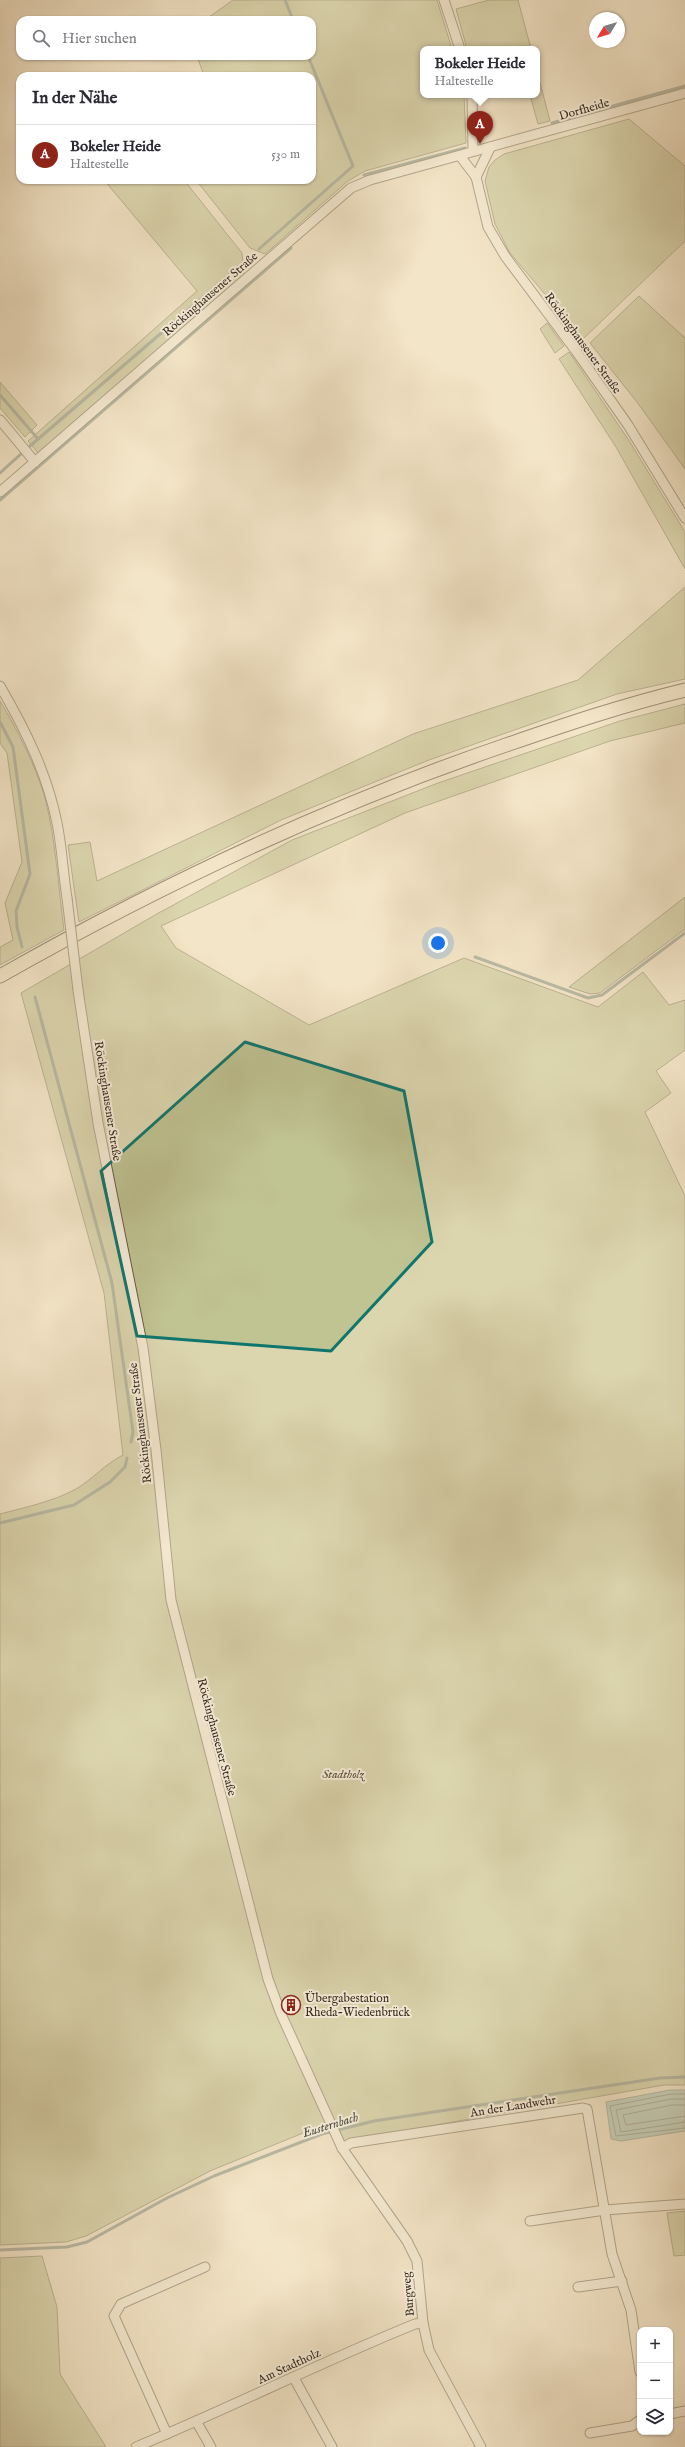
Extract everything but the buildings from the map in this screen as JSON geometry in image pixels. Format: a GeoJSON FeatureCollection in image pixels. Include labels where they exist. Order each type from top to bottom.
{"type":"FeatureCollection","features":[{"type":"Feature","properties":{"kind":"main road"},"geometry":{"type":"LineString","coordinates":[[0,976],[211,865],[285,830],[433,770],[622,706],[685,690]]}},
{"type":"Feature","properties":{"kind":"street"},"geometry":{"type":"LineString","coordinates":[[444,0],[459,46]]}},
{"type":"Feature","properties":{"kind":"street","name":"Dorfheide"},"geometry":{"type":"LineString","coordinates":[[490,148],[685,93]]}},
{"type":"Feature","properties":{"kind":"street"},"geometry":{"type":"LineString","coordinates":[[472,98],[473,151]]}},
{"type":"Feature","properties":{"kind":"street"},"geometry":{"type":"LineString","coordinates":[[476,177],[490,148]]}},
{"type":"Feature","properties":{"kind":"street","name":"Röckinghausener Straße"},"geometry":{"type":"LineString","coordinates":[[0,492],[351,188],[370,180],[460,156],[473,151],[490,148]]}},
{"type":"Feature","properties":{"kind":"street","name":"Röckinghausener Straße"},"geometry":{"type":"LineString","coordinates":[[460,156],[476,177],[488,227],[505,256],[576,351],[628,425],[685,518]]}},
{"type":"Feature","properties":{"kind":"street"},"geometry":{"type":"LineString","coordinates":[[0,420],[35,462]]}},
{"type":"Feature","properties":{"kind":"street","name":"Röckinghausener Straße"},"geometry":{"type":"LineString","coordinates":[[0,686],[23,725],[50,796],[57,824],[78,990],[98,1123],[143,1348],[156,1450],[170,1600],[268,1979],[280,2014],[342,2148]]}},
{"type":"Feature","properties":{"kind":"street","name":"An der Landwehr"},"geometry":{"type":"LineString","coordinates":[[342,2148],[351,2143],[583,2108],[590,2114],[612,2254],[631,2310],[639,2363]]}},
{"type":"Feature","properties":{"kind":"street","name":"Burgweg"},"geometry":{"type":"LineString","coordinates":[[342,2148],[407,2241],[417,2261],[423,2323],[429,2350],[481,2447]]}},
{"type":"Feature","properties":{"kind":"street"},"geometry":{"type":"LineString","coordinates":[[530,2221],[605,2210],[685,2204]]}},
{"type":"Feature","properties":{"kind":"street"},"geometry":{"type":"LineString","coordinates":[[167,2434],[114,2316],[121,2304],[205,2267]]}},
{"type":"Feature","properties":{"kind":"street"},"geometry":{"type":"LineString","coordinates":[[578,2287],[622,2281]]}},
{"type":"Feature","properties":{"kind":"street","name":"Am Stadtholz"},"geometry":{"type":"LineString","coordinates":[[136,2447],[294,2378],[347,2351],[415,2324],[423,2323]]}},
{"type":"Feature","properties":{"kind":"street"},"geometry":{"type":"LineString","coordinates":[[294,2378],[332,2447]]}},
{"type":"Feature","properties":{"kind":"street"},"geometry":{"type":"LineString","coordinates":[[673,2413],[685,2411]]}},
{"type":"Feature","properties":{"kind":"street"},"geometry":{"type":"LineString","coordinates":[[196,2421],[210,2447]]}},
{"type":"Feature","properties":{"kind":"street"},"geometry":{"type":"LineString","coordinates":[[590,2433],[632,2426],[637,2422]]}},
{"type":"Feature","properties":{"kind":"highlighted area"},"geometry":{"type":"Polygon","coordinates":[[[245,1042],[404,1091],[432,1242],[331,1351],[137,1336],[101,1171],[245,1042]]]}},
{"type":"Feature","properties":{"kind":"green space"},"geometry":{"type":"Polygon","coordinates":[[[233,0],[437,0],[451,46],[420,46],[420,98],[464,98],[466,143],[365,171],[348,181],[265,254],[250,248],[199,184],[316,184],[316,72],[203,72],[198,60],[316,60],[316,16],[211,16],[233,0]]]}},
{"type":"Feature","properties":{"kind":"green space"},"geometry":{"type":"Polygon","coordinates":[[[489,0],[518,0],[530,46],[466,46],[456,9],[489,0]]]}},
{"type":"Feature","properties":{"kind":"green space"},"geometry":{"type":"Polygon","coordinates":[[[540,83],[550,121],[538,124],[531,98],[540,98],[540,83]]]}},
{"type":"Feature","properties":{"kind":"green space"},"geometry":{"type":"Polygon","coordinates":[[[629,119],[685,166],[685,241],[583,339],[510,253],[495,224],[485,181],[489,167],[495,160],[504,154],[629,119]]]}},
{"type":"Feature","properties":{"kind":"green space"},"geometry":{"type":"Polygon","coordinates":[[[107,184],[187,184],[242,253],[244,274],[39,454],[28,441],[197,291],[107,184]]]}},
{"type":"Feature","properties":{"kind":"green space"},"geometry":{"type":"Polygon","coordinates":[[[639,296],[685,338],[685,469],[637,402],[590,343],[639,296]]]}},
{"type":"Feature","properties":{"kind":"green space"},"geometry":{"type":"Polygon","coordinates":[[[547,323],[564,346],[555,353],[540,329],[547,323]]]}},
{"type":"Feature","properties":{"kind":"green space"},"geometry":{"type":"Polygon","coordinates":[[[569,352],[628,439],[685,532],[685,569],[616,447],[559,359],[569,352]]]}},
{"type":"Feature","properties":{"kind":"green space"},"geometry":{"type":"Polygon","coordinates":[[[0,382],[37,425],[25,437],[0,408],[0,382]]]}},
{"type":"Feature","properties":{"kind":"green space"},"geometry":{"type":"Polygon","coordinates":[[[685,587],[685,679],[617,694],[429,760],[281,820],[79,922],[68,845],[90,842],[97,881],[413,734],[578,680],[685,587]]]}},
{"type":"Feature","properties":{"kind":"green space"},"geometry":{"type":"Polygon","coordinates":[[[0,701],[26,748],[45,798],[54,847],[64,930],[0,965],[0,947],[13,940],[5,903],[22,862],[7,753],[0,743],[0,701]]]}},
{"type":"Feature","properties":{"kind":"green space","name":"Stadtholz"},"geometry":{"type":"Polygon","coordinates":[[[685,704],[685,723],[610,741],[405,813],[161,926],[176,948],[309,1025],[464,958],[598,1007],[643,972],[669,1005],[685,1000],[685,1050],[656,1071],[671,1093],[645,1112],[685,1196],[685,2085],[664,2085],[344,2141],[335,2120],[210,2171],[86,2236],[66,2242],[0,2245],[0,1514],[39,1504],[67,1494],[123,1455],[104,1293],[21,993],[155,915],[292,840],[438,783],[620,721],[685,704]]]}},
{"type":"Feature","properties":{"kind":"green space"},"geometry":{"type":"Polygon","coordinates":[[[685,897],[685,929],[600,993],[590,994],[569,987],[685,897]]]}},
{"type":"Feature","properties":{"kind":"green space"},"geometry":{"type":"Polygon","coordinates":[[[685,2211],[685,2255],[674,2256],[667,2213],[685,2211]]]}},
{"type":"Feature","properties":{"kind":"green space"},"geometry":{"type":"Polygon","coordinates":[[[42,2256],[57,2307],[60,2374],[106,2447],[0,2447],[0,2258],[42,2256]]]}},
{"type":"Feature","properties":{"kind":"water"},"geometry":{"type":"Polygon","coordinates":[[[670,2090],[685,2090],[685,2131],[621,2141],[611,2139],[606,2102],[670,2090]]]}},
{"type":"Feature","properties":{"kind":"waterway"},"geometry":{"type":"LineString","coordinates":[[285,0],[291,16]]}},
{"type":"Feature","properties":{"kind":"waterway"},"geometry":{"type":"LineString","coordinates":[[310,60],[315,72]]}},
{"type":"Feature","properties":{"kind":"waterway"},"geometry":{"type":"LineString","coordinates":[[259,249],[353,166],[316,76]]}},
{"type":"Feature","properties":{"kind":"waterway"},"geometry":{"type":"LineString","coordinates":[[552,123],[685,86]]}},
{"type":"Feature","properties":{"kind":"waterway"},"geometry":{"type":"LineString","coordinates":[[364,175],[465,148]]}},
{"type":"Feature","properties":{"kind":"waterway"},"geometry":{"type":"LineString","coordinates":[[0,500],[291,248]]}},
{"type":"Feature","properties":{"kind":"waterway"},"geometry":{"type":"LineString","coordinates":[[30,446],[245,261]]}},
{"type":"Feature","properties":{"kind":"waterway"},"geometry":{"type":"LineString","coordinates":[[0,395],[38,439]]}},
{"type":"Feature","properties":{"kind":"waterway"},"geometry":{"type":"LineString","coordinates":[[0,473],[22,453]]}},
{"type":"Feature","properties":{"kind":"waterway"},"geometry":{"type":"LineString","coordinates":[[0,722],[13,747],[30,874],[16,911],[17,927],[22,947]]}},
{"type":"Feature","properties":{"kind":"waterway"},"geometry":{"type":"LineString","coordinates":[[475,957],[588,998],[602,995],[685,933]]}},
{"type":"Feature","properties":{"kind":"waterway"},"geometry":{"type":"LineString","coordinates":[[35,997],[112,1283],[133,1432],[131,1442]]}},
{"type":"Feature","properties":{"kind":"waterway"},"geometry":{"type":"LineString","coordinates":[[0,1523],[74,1505],[110,1482],[125,1467],[127,1458]]}},
{"type":"Feature","properties":{"kind":"waterway","name":"Eusternbach"},"geometry":{"type":"LineString","coordinates":[[0,2250],[67,2247],[87,2242],[167,2198],[214,2176],[322,2134],[374,2121],[660,2078],[685,2077]]}},
{"type":"Feature","properties":{"kind":"place","name":"Bokeler Heide"},"geometry":{"type":"Point","coordinates":[480,144]}},
{"type":"Feature","properties":{"kind":"place","name":"Übergabestation Rheda-Wiedenbrück"},"geometry":{"type":"Point","coordinates":[291,2005]}}]}
